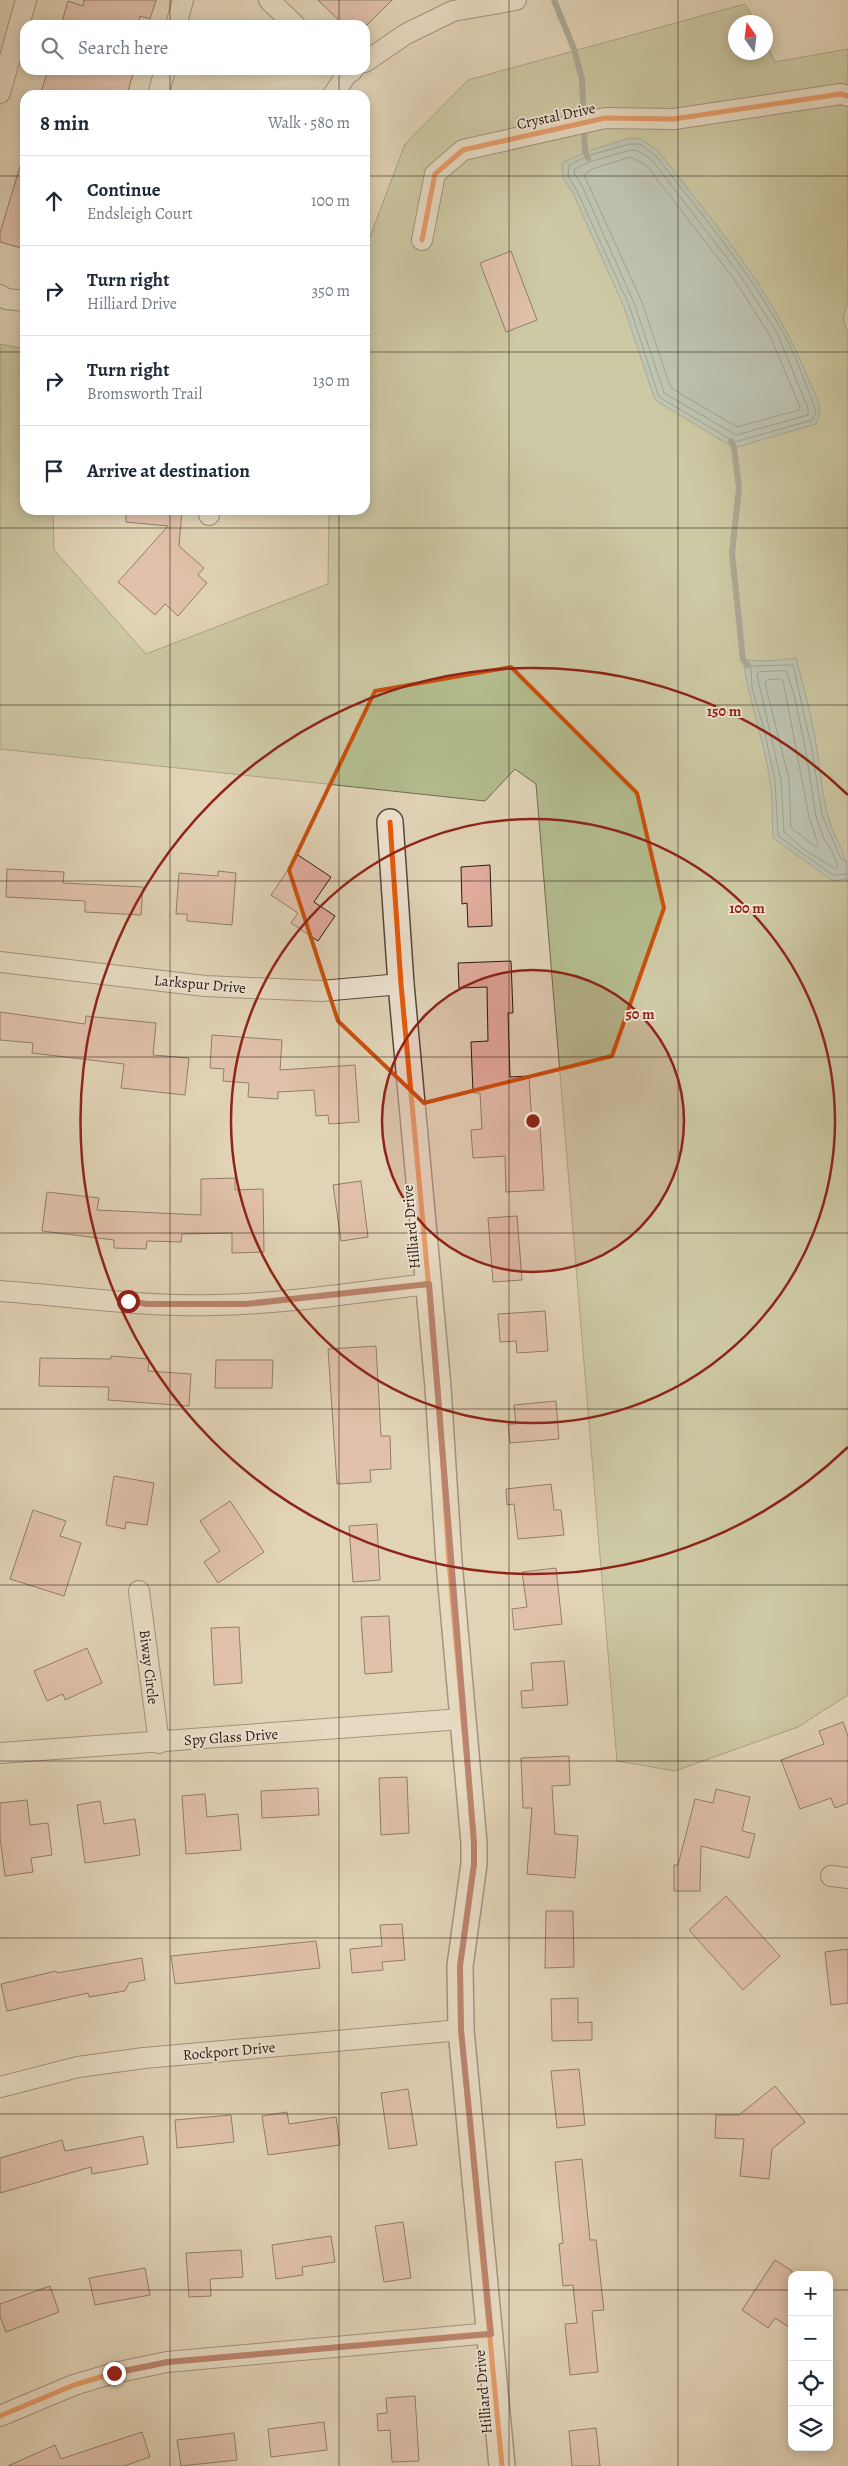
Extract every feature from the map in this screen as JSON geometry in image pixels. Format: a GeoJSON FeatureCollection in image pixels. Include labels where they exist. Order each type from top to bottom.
{"type":"FeatureCollection","features":[{"type":"Feature","properties":{"kind":"street"},"geometry":{"type":"LineString","coordinates":[[20,20],[26,0]]}},
{"type":"Feature","properties":{"kind":"street"},"geometry":{"type":"LineString","coordinates":[[177,20],[183,0]]}},
{"type":"Feature","properties":{"kind":"street"},"geometry":{"type":"LineString","coordinates":[[269,0],[290,20]]}},
{"type":"Feature","properties":{"kind":"street"},"geometry":{"type":"LineString","coordinates":[[370,59],[406,34],[453,12],[516,0]]}},
{"type":"Feature","properties":{"kind":"street"},"geometry":{"type":"LineString","coordinates":[[0,92],[20,21]]}},
{"type":"Feature","properties":{"kind":"street"},"geometry":{"type":"LineString","coordinates":[[159,90],[163,75]]}},
{"type":"Feature","properties":{"kind":"street"},"geometry":{"type":"LineString","coordinates":[[336,90],[344,75]]}},
{"type":"Feature","properties":{"kind":"street","name":"Crystal Drive"},"geometry":{"type":"LineString","coordinates":[[422,240],[435,174],[463,150],[606,118],[674,119],[841,94],[848,96]]}},
{"type":"Feature","properties":{"kind":"street"},"geometry":{"type":"LineString","coordinates":[[0,295],[20,301]]}},
{"type":"Feature","properties":{"kind":"street","name":"Hilliard Drive"},"geometry":{"type":"LineString","coordinates":[[390,822],[474,1850],[460,1966],[461,2030],[502,2466]]}},
{"type":"Feature","properties":{"kind":"street","name":"Larkspur Drive"},"geometry":{"type":"LineString","coordinates":[[0,962],[205,986],[321,991],[402,984]]}},
{"type":"Feature","properties":{"kind":"street"},"geometry":{"type":"LineString","coordinates":[[0,1291],[147,1304],[210,1305],[289,1300],[429,1284]]}},
{"type":"Feature","properties":{"kind":"street","name":"Biway Circle"},"geometry":{"type":"LineString","coordinates":[[139,1591],[159,1743]]}},
{"type":"Feature","properties":{"kind":"street","name":"Spy Glass Drive"},"geometry":{"type":"LineString","coordinates":[[0,1753],[159,1743],[462,1719]]}},
{"type":"Feature","properties":{"kind":"street","name":"Rockport Drive"},"geometry":{"type":"LineString","coordinates":[[0,2086],[78,2067],[144,2058],[461,2030]]}},
{"type":"Feature","properties":{"kind":"street"},"geometry":{"type":"LineString","coordinates":[[0,2416],[74,2385],[114,2373],[168,2362],[491,2334]]}},
{"type":"Feature","properties":{"kind":"highlighted area"},"geometry":{"type":"Polygon","coordinates":[[[511,667],[637,793],[664,908],[612,1056],[424,1103],[338,1021],[289,870],[375,691],[511,667]]]}},
{"type":"Feature","properties":{"kind":"green space"},"geometry":{"type":"Polygon","coordinates":[[[745,4],[751,15],[728,15],[728,60],[773,60],[773,58],[775,62],[848,49],[848,302],[843,318],[848,333],[848,1695],[798,1727],[675,1771],[617,1761],[536,784],[515,769],[485,801],[0,749],[0,344],[20,348],[20,515],[53,515],[54,550],[146,654],[328,584],[329,515],[370,515],[370,237],[405,144],[468,80],[745,4]]]}},
{"type":"Feature","properties":{"kind":"water"},"geometry":{"type":"Polygon","coordinates":[[[629,138],[641,139],[659,152],[722,233],[761,288],[794,346],[816,395],[820,412],[816,424],[734,448],[655,400],[624,307],[573,193],[563,178],[562,163],[585,152],[629,138]]]}},
{"type":"Feature","properties":{"kind":"water"},"geometry":{"type":"Polygon","coordinates":[[[796,658],[813,728],[826,808],[846,863],[847,879],[833,881],[773,838],[770,781],[743,660],[768,661],[796,658]]]}},
{"type":"Feature","properties":{"kind":"building"},"geometry":{"type":"Polygon","coordinates":[[[84,0],[156,0],[150,19],[140,16],[139,20],[62,20],[68,1],[83,6],[84,0]]]}},
{"type":"Feature","properties":{"kind":"building"},"geometry":{"type":"Polygon","coordinates":[[[318,0],[392,0],[370,22],[370,20],[339,20],[318,0]]]}},
{"type":"Feature","properties":{"kind":"building"},"geometry":{"type":"Polygon","coordinates":[[[46,75],[133,75],[128,90],[42,90],[46,75]]]}},
{"type":"Feature","properties":{"kind":"building"},"geometry":{"type":"Polygon","coordinates":[[[20,166],[20,248],[0,242],[0,233],[20,166]]]}},
{"type":"Feature","properties":{"kind":"building"},"geometry":{"type":"Polygon","coordinates":[[[511,251],[537,320],[506,332],[480,263],[511,251]]]}},
{"type":"Feature","properties":{"kind":"building"},"geometry":{"type":"Polygon","coordinates":[[[126,515],[182,515],[179,546],[204,568],[198,575],[207,583],[178,616],[165,604],[155,615],[118,582],[168,526],[126,522],[126,515]]]}},
{"type":"Feature","properties":{"kind":"building"},"geometry":{"type":"Polygon","coordinates":[[[298,855],[331,877],[314,902],[335,916],[318,941],[291,923],[298,913],[271,895],[298,855]]]}},
{"type":"Feature","properties":{"kind":"building"},"geometry":{"type":"Polygon","coordinates":[[[490,865],[492,926],[468,927],[467,903],[462,904],[461,867],[490,865]]]}},
{"type":"Feature","properties":{"kind":"building"},"geometry":{"type":"Polygon","coordinates":[[[7,869],[64,872],[63,883],[143,887],[141,915],[85,912],[85,901],[6,897],[7,869]]]}},
{"type":"Feature","properties":{"kind":"building"},"geometry":{"type":"Polygon","coordinates":[[[218,871],[236,873],[232,925],[187,921],[187,914],[176,914],[179,873],[218,876],[218,871]]]}},
{"type":"Feature","properties":{"kind":"building"},"geometry":{"type":"Polygon","coordinates":[[[511,961],[513,1013],[508,1013],[510,1077],[529,1076],[532,1126],[540,1126],[544,1190],[506,1192],[505,1156],[473,1158],[471,1130],[482,1129],[480,1093],[473,1093],[471,1042],[488,1041],[487,987],[459,988],[458,963],[511,961]]]}},
{"type":"Feature","properties":{"kind":"building"},"geometry":{"type":"Polygon","coordinates":[[[0,1012],[85,1024],[86,1016],[156,1023],[153,1055],[189,1058],[185,1095],[121,1088],[124,1064],[32,1053],[33,1043],[0,1040],[0,1012]]]}},
{"type":"Feature","properties":{"kind":"building"},"geometry":{"type":"Polygon","coordinates":[[[212,1035],[282,1040],[280,1070],[355,1065],[359,1122],[329,1124],[328,1115],[316,1116],[314,1090],[278,1092],[278,1099],[248,1097],[249,1083],[223,1081],[224,1069],[210,1068],[212,1035]]]}},
{"type":"Feature","properties":{"kind":"building"},"geometry":{"type":"Polygon","coordinates":[[[235,1178],[235,1190],[263,1189],[264,1252],[232,1253],[232,1233],[182,1234],[181,1242],[147,1241],[146,1249],[114,1248],[114,1240],[42,1231],[47,1192],[99,1198],[97,1210],[201,1215],[201,1179],[235,1178]]]}},
{"type":"Feature","properties":{"kind":"building"},"geometry":{"type":"Polygon","coordinates":[[[361,1181],[368,1237],[341,1241],[333,1185],[361,1181]]]}},
{"type":"Feature","properties":{"kind":"building"},"geometry":{"type":"Polygon","coordinates":[[[517,1216],[522,1280],[493,1282],[488,1218],[517,1216]]]}},
{"type":"Feature","properties":{"kind":"building"},"geometry":{"type":"Polygon","coordinates":[[[545,1311],[548,1351],[517,1353],[516,1341],[500,1342],[498,1314],[545,1311]]]}},
{"type":"Feature","properties":{"kind":"building"},"geometry":{"type":"Polygon","coordinates":[[[376,1346],[381,1436],[390,1436],[391,1469],[370,1470],[371,1482],[337,1484],[328,1349],[376,1346]]]}},
{"type":"Feature","properties":{"kind":"building"},"geometry":{"type":"Polygon","coordinates":[[[111,1356],[149,1359],[148,1371],[191,1374],[189,1406],[108,1400],[109,1387],[39,1386],[40,1358],[111,1359],[111,1356]]]}},
{"type":"Feature","properties":{"kind":"building"},"geometry":{"type":"Polygon","coordinates":[[[216,1360],[273,1360],[272,1388],[215,1388],[216,1360]]]}},
{"type":"Feature","properties":{"kind":"building"},"geometry":{"type":"Polygon","coordinates":[[[556,1401],[559,1439],[510,1443],[508,1424],[516,1424],[514,1405],[556,1401]]]}},
{"type":"Feature","properties":{"kind":"building"},"geometry":{"type":"Polygon","coordinates":[[[114,1476],[154,1483],[147,1525],[126,1522],[125,1529],[106,1525],[114,1476]]]}},
{"type":"Feature","properties":{"kind":"building"},"geometry":{"type":"Polygon","coordinates":[[[551,1484],[554,1510],[561,1510],[564,1535],[518,1539],[514,1504],[507,1505],[506,1489],[551,1484]]]}},
{"type":"Feature","properties":{"kind":"building"},"geometry":{"type":"Polygon","coordinates":[[[230,1501],[264,1552],[218,1583],[204,1562],[220,1551],[200,1521],[230,1501]]]}},
{"type":"Feature","properties":{"kind":"building"},"geometry":{"type":"Polygon","coordinates":[[[33,1510],[66,1521],[60,1536],[81,1543],[64,1596],[10,1579],[33,1510]]]}},
{"type":"Feature","properties":{"kind":"building"},"geometry":{"type":"Polygon","coordinates":[[[377,1524],[380,1580],[353,1582],[349,1526],[377,1524]]]}},
{"type":"Feature","properties":{"kind":"building"},"geometry":{"type":"Polygon","coordinates":[[[556,1568],[562,1624],[514,1630],[512,1609],[527,1607],[522,1572],[556,1568]]]}},
{"type":"Feature","properties":{"kind":"building"},"geometry":{"type":"Polygon","coordinates":[[[389,1616],[392,1672],[365,1674],[361,1617],[389,1616]]]}},
{"type":"Feature","properties":{"kind":"building"},"geometry":{"type":"Polygon","coordinates":[[[239,1627],[242,1683],[214,1685],[211,1628],[239,1627]]]}},
{"type":"Feature","properties":{"kind":"building"},"geometry":{"type":"Polygon","coordinates":[[[87,1648],[102,1683],[65,1700],[63,1694],[47,1701],[34,1671],[87,1648]]]}},
{"type":"Feature","properties":{"kind":"building"},"geometry":{"type":"Polygon","coordinates":[[[564,1661],[568,1705],[522,1708],[521,1691],[533,1690],[531,1663],[564,1661]]]}},
{"type":"Feature","properties":{"kind":"building"},"geometry":{"type":"Polygon","coordinates":[[[843,1722],[848,1736],[848,1803],[835,1808],[831,1798],[800,1809],[781,1760],[824,1744],[819,1731],[843,1722]]]}},
{"type":"Feature","properties":{"kind":"building"},"geometry":{"type":"Polygon","coordinates":[[[569,1756],[570,1785],[552,1786],[555,1834],[578,1836],[575,1878],[527,1874],[532,1808],[523,1808],[521,1758],[569,1756]]]}},
{"type":"Feature","properties":{"kind":"building"},"geometry":{"type":"Polygon","coordinates":[[[407,1777],[409,1833],[381,1835],[379,1778],[407,1777]]]}},
{"type":"Feature","properties":{"kind":"building"},"geometry":{"type":"Polygon","coordinates":[[[318,1788],[319,1815],[262,1818],[261,1791],[318,1788]]]}},
{"type":"Feature","properties":{"kind":"building"},"geometry":{"type":"Polygon","coordinates":[[[716,1789],[750,1797],[742,1831],[755,1834],[749,1858],[701,1846],[700,1891],[674,1891],[674,1865],[678,1865],[695,1799],[713,1803],[716,1789]]]}},
{"type":"Feature","properties":{"kind":"building"},"geometry":{"type":"Polygon","coordinates":[[[205,1794],[207,1817],[238,1814],[241,1850],[186,1854],[182,1796],[205,1794]]]}},
{"type":"Feature","properties":{"kind":"building"},"geometry":{"type":"Polygon","coordinates":[[[27,1800],[30,1825],[48,1823],[52,1855],[31,1858],[33,1872],[5,1876],[0,1837],[0,1803],[27,1800]]]}},
{"type":"Feature","properties":{"kind":"building"},"geometry":{"type":"Polygon","coordinates":[[[100,1801],[104,1824],[135,1819],[140,1855],[85,1863],[77,1805],[100,1801]]]}},
{"type":"Feature","properties":{"kind":"building"},"geometry":{"type":"Polygon","coordinates":[[[726,1896],[780,1956],[743,1990],[689,1930],[726,1896]]]}},
{"type":"Feature","properties":{"kind":"building"},"geometry":{"type":"Polygon","coordinates":[[[546,1911],[573,1911],[574,1967],[545,1968],[546,1911]]]}},
{"type":"Feature","properties":{"kind":"building"},"geometry":{"type":"Polygon","coordinates":[[[402,1924],[405,1960],[382,1962],[383,1970],[352,1973],[350,1949],[382,1946],[380,1925],[402,1924]]]}},
{"type":"Feature","properties":{"kind":"building"},"geometry":{"type":"Polygon","coordinates":[[[316,1941],[320,1968],[175,1984],[171,1956],[316,1941]]]}},
{"type":"Feature","properties":{"kind":"building"},"geometry":{"type":"Polygon","coordinates":[[[848,1949],[848,2003],[831,2005],[825,1952],[848,1949]]]}},
{"type":"Feature","properties":{"kind":"building"},"geometry":{"type":"Polygon","coordinates":[[[142,1958],[145,1980],[129,1983],[125,1991],[89,1997],[88,1993],[7,2011],[1,1984],[56,1971],[57,1973],[142,1958]]]}},
{"type":"Feature","properties":{"kind":"building"},"geometry":{"type":"Polygon","coordinates":[[[578,1998],[578,2023],[592,2022],[592,2040],[552,2041],[551,1999],[578,1998]]]}},
{"type":"Feature","properties":{"kind":"building"},"geometry":{"type":"Polygon","coordinates":[[[579,2069],[585,2125],[557,2128],[551,2071],[579,2069]]]}},
{"type":"Feature","properties":{"kind":"building"},"geometry":{"type":"Polygon","coordinates":[[[775,2086],[805,2122],[772,2149],[769,2179],[740,2176],[744,2139],[715,2138],[716,2115],[739,2115],[775,2086]]]}},
{"type":"Feature","properties":{"kind":"building"},"geometry":{"type":"Polygon","coordinates":[[[408,2089],[417,2145],[389,2149],[381,2093],[408,2089]]]}},
{"type":"Feature","properties":{"kind":"building"},"geometry":{"type":"Polygon","coordinates":[[[287,2112],[289,2124],[336,2117],[340,2145],[268,2155],[262,2116],[287,2112]]]}},
{"type":"Feature","properties":{"kind":"building"},"geometry":{"type":"Polygon","coordinates":[[[231,2115],[234,2142],[177,2148],[175,2120],[231,2115]]]}},
{"type":"Feature","properties":{"kind":"building"},"geometry":{"type":"Polygon","coordinates":[[[143,2136],[148,2164],[92,2174],[91,2167],[0,2193],[0,2158],[62,2140],[65,2151],[143,2136]]]}},
{"type":"Feature","properties":{"kind":"building"},"geometry":{"type":"Polygon","coordinates":[[[582,2159],[590,2240],[596,2240],[604,2310],[592,2311],[598,2372],[570,2375],[565,2324],[577,2323],[573,2285],[563,2286],[559,2244],[563,2243],[555,2162],[582,2159]]]}},
{"type":"Feature","properties":{"kind":"building"},"geometry":{"type":"Polygon","coordinates":[[[403,2222],[411,2278],[384,2282],[375,2226],[403,2222]]]}},
{"type":"Feature","properties":{"kind":"building"},"geometry":{"type":"Polygon","coordinates":[[[331,2236],[335,2262],[302,2267],[303,2275],[276,2279],[272,2245],[331,2236]]]}},
{"type":"Feature","properties":{"kind":"building"},"geometry":{"type":"Polygon","coordinates":[[[241,2250],[243,2277],[210,2279],[211,2296],[189,2297],[186,2253],[241,2250]]]}},
{"type":"Feature","properties":{"kind":"building"},"geometry":{"type":"Polygon","coordinates":[[[775,2260],[792,2271],[788,2271],[788,2326],[775,2318],[768,2328],[742,2310],[775,2260]]]}},
{"type":"Feature","properties":{"kind":"building"},"geometry":{"type":"Polygon","coordinates":[[[145,2268],[150,2295],[95,2305],[89,2278],[145,2268]]]}},
{"type":"Feature","properties":{"kind":"building"},"geometry":{"type":"Polygon","coordinates":[[[50,2286],[59,2312],[6,2332],[0,2316],[0,2304],[50,2286]]]}},
{"type":"Feature","properties":{"kind":"building"},"geometry":{"type":"Polygon","coordinates":[[[415,2396],[419,2461],[392,2462],[390,2430],[378,2431],[377,2414],[387,2413],[386,2398],[415,2396]]]}},
{"type":"Feature","properties":{"kind":"building"},"geometry":{"type":"Polygon","coordinates":[[[324,2422],[327,2450],[271,2457],[268,2429],[324,2422]]]}},
{"type":"Feature","properties":{"kind":"building"},"geometry":{"type":"Polygon","coordinates":[[[596,2428],[600,2466],[572,2466],[569,2431],[596,2428]]]}},
{"type":"Feature","properties":{"kind":"building"},"geometry":{"type":"Polygon","coordinates":[[[142,2432],[150,2457],[124,2466],[8,2466],[55,2445],[61,2459],[142,2432]]]}},
{"type":"Feature","properties":{"kind":"building"},"geometry":{"type":"Polygon","coordinates":[[[234,2433],[237,2460],[181,2466],[177,2440],[234,2433]]]}},
{"type":"Feature","properties":{"kind":"waterway"},"geometry":{"type":"LineString","coordinates":[[554,0],[574,49],[582,79],[585,152],[588,158]]}},
{"type":"Feature","properties":{"kind":"waterway"},"geometry":{"type":"LineString","coordinates":[[731,441],[734,448],[739,488],[732,553],[743,660],[748,665]]}},
{"type":"Feature","properties":{"kind":"cycle path"},"geometry":{"type":"LineString","coordinates":[[422,240],[435,174],[463,150],[605,118],[674,119],[841,94],[848,96]]}},
{"type":"Feature","properties":{"kind":"cycle path"},"geometry":{"type":"LineString","coordinates":[[390,822],[401,984],[438,1387],[449,1562],[474,1843],[474,1864],[460,1966],[461,2030],[502,2466]]}},
{"type":"Feature","properties":{"kind":"cycle path"},"geometry":{"type":"LineString","coordinates":[[0,2416],[74,2385],[114,2373],[167,2362],[491,2333]]}},
{"type":"Feature","properties":{"kind":"route"},"geometry":{"type":"LineString","coordinates":[[114,2373],[168,2362],[491,2334],[465,2054],[461,2030],[460,1966],[474,1864],[474,1843],[449,1562],[438,1387],[429,1284],[246,1304],[147,1304],[128,1301]]}}]}
